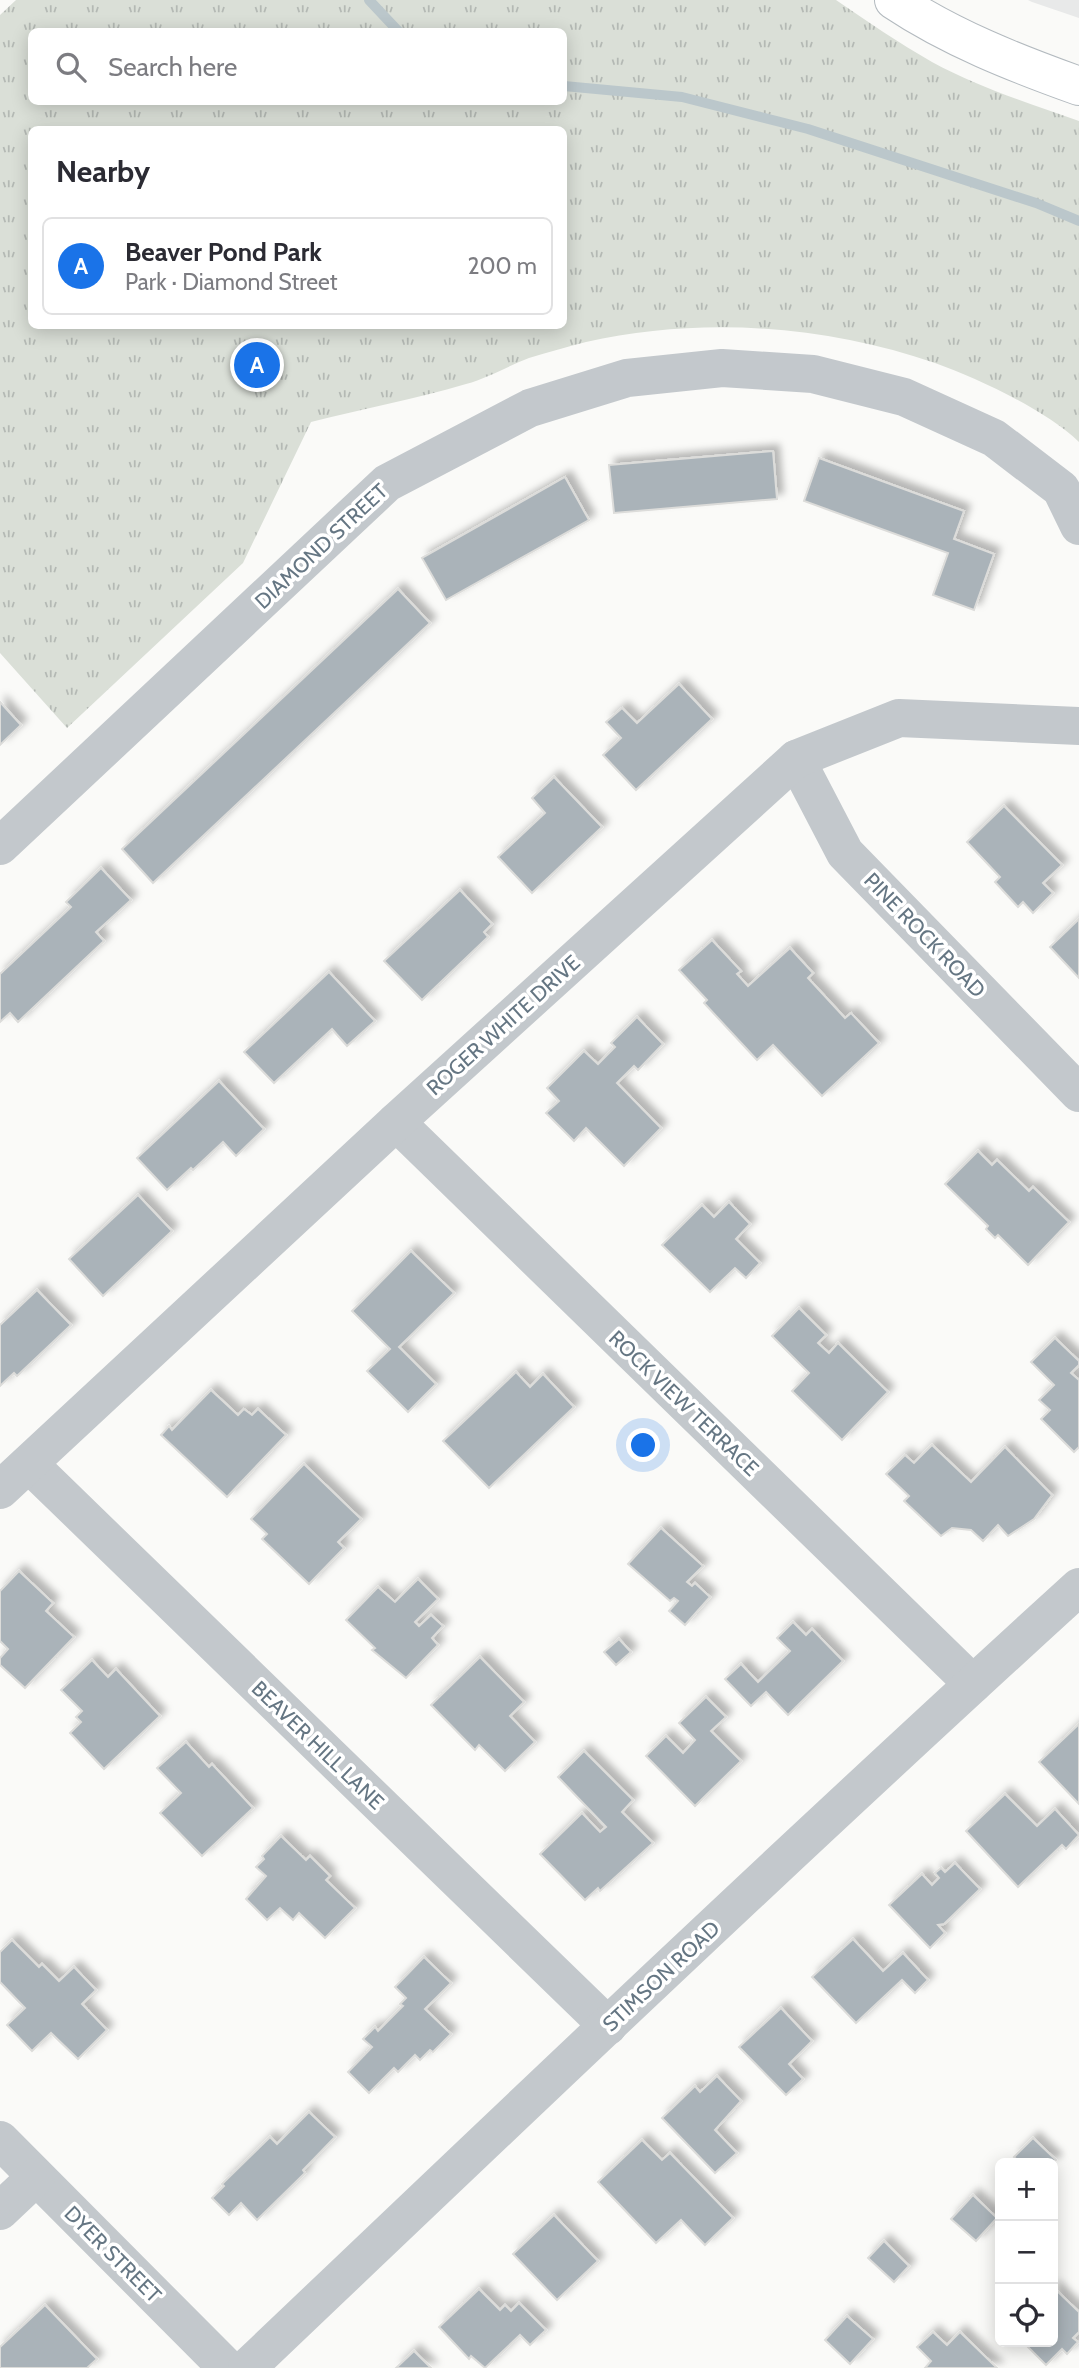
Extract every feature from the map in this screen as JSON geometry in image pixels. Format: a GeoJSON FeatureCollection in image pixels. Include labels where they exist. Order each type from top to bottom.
{"type":"FeatureCollection","features":[{"type":"Feature","properties":{"kind":"main road"},"geometry":{"type":"LineString","coordinates":[[894,0],[949,33],[1079,86]]}},
{"type":"Feature","properties":{"kind":"street","name":"DIAMOND STREET"},"geometry":{"type":"LineString","coordinates":[[0,846],[387,483],[530,408],[627,378],[722,368],[813,374],[904,397],[994,439],[1061,489],[1079,526]]}},
{"type":"Feature","properties":{"kind":"street","name":"ROGER WHITE DRIVE"},"geometry":{"type":"LineString","coordinates":[[0,1490],[396,1122],[796,759],[899,719],[1079,726]]}},
{"type":"Feature","properties":{"kind":"street","name":"PINE ROCK ROAD"},"geometry":{"type":"LineString","coordinates":[[796,759],[845,853],[1079,1093]]}},
{"type":"Feature","properties":{"kind":"street","name":"ROCK VIEW TERRACE"},"geometry":{"type":"LineString","coordinates":[[396,1122],[973,1684]]}},
{"type":"Feature","properties":{"kind":"street","name":"BEAVER HILL LANE"},"geometry":{"type":"LineString","coordinates":[[29,1464],[608,2026]]}},
{"type":"Feature","properties":{"kind":"street","name":"STIMSON ROAD"},"geometry":{"type":"LineString","coordinates":[[247,2368],[608,2026],[1079,1587]]}},
{"type":"Feature","properties":{"kind":"street","name":"DYER STREET"},"geometry":{"type":"LineString","coordinates":[[0,2140],[226,2368]]}},
{"type":"Feature","properties":{"kind":"street"},"geometry":{"type":"LineString","coordinates":[[0,2211],[36,2177]]}},
{"type":"Feature","properties":{"kind":"shaded area"},"geometry":{"type":"Polygon","coordinates":[[[1028,0],[1079,0],[1079,18],[1032,2],[1028,0]]]}},
{"type":"Feature","properties":{"kind":"green space"},"geometry":{"type":"Polygon","coordinates":[[[16,0],[836,0],[950,71],[1079,121],[1079,442],[1031,407],[971,378],[935,363],[850,340],[762,328],[718,327],[629,334],[586,342],[529,358],[466,384],[311,422],[243,563],[67,728],[0,653],[0,15],[16,0]]]}},
{"type":"Feature","properties":{"kind":"building"},"geometry":{"type":"Polygon","coordinates":[[[773,451],[777,499],[614,513],[609,465],[773,451]]]}},
{"type":"Feature","properties":{"kind":"building"},"geometry":{"type":"Polygon","coordinates":[[[819,458],[964,511],[954,539],[994,554],[974,610],[933,595],[948,553],[804,501],[819,458]]]}},
{"type":"Feature","properties":{"kind":"building"},"geometry":{"type":"Polygon","coordinates":[[[565,477],[589,520],[446,600],[422,558],[565,477]]]}},
{"type":"Feature","properties":{"kind":"building"},"geometry":{"type":"Polygon","coordinates":[[[398,589],[430,623],[153,883],[122,849],[398,589]]]}},
{"type":"Feature","properties":{"kind":"building"},"geometry":{"type":"Polygon","coordinates":[[[679,684],[712,719],[636,790],[603,755],[621,738],[606,722],[622,708],[637,723],[679,684]]]}},
{"type":"Feature","properties":{"kind":"building"},"geometry":{"type":"Polygon","coordinates":[[[0,702],[21,725],[0,745],[0,702]]]}},
{"type":"Feature","properties":{"kind":"building"},"geometry":{"type":"Polygon","coordinates":[[[554,777],[602,827],[532,893],[498,857],[545,813],[532,798],[554,777]]]}},
{"type":"Feature","properties":{"kind":"building"},"geometry":{"type":"Polygon","coordinates":[[[1004,806],[1062,865],[1043,883],[1053,893],[1033,913],[1023,902],[1018,907],[995,882],[1000,877],[967,842],[1004,806]]]}},
{"type":"Feature","properties":{"kind":"building"},"geometry":{"type":"Polygon","coordinates":[[[101,868],[131,900],[96,932],[104,941],[18,1022],[10,1013],[0,1022],[0,974],[71,907],[66,902],[101,868]]]}},
{"type":"Feature","properties":{"kind":"building"},"geometry":{"type":"Polygon","coordinates":[[[460,890],[492,924],[484,932],[488,937],[422,1000],[384,961],[460,890]]]}},
{"type":"Feature","properties":{"kind":"building"},"geometry":{"type":"Polygon","coordinates":[[[1079,919],[1079,978],[1050,947],[1079,919]]]}},
{"type":"Feature","properties":{"kind":"building"},"geometry":{"type":"Polygon","coordinates":[[[712,940],[741,971],[737,974],[748,986],[790,948],[813,973],[808,978],[845,1018],[851,1013],[879,1043],[822,1096],[773,1045],[757,1060],[704,1003],[707,1000],[679,970],[712,940]]]}},
{"type":"Feature","properties":{"kind":"building"},"geometry":{"type":"Polygon","coordinates":[[[329,972],[375,1021],[347,1046],[332,1029],[274,1083],[244,1052],[329,972]]]}},
{"type":"Feature","properties":{"kind":"building"},"geometry":{"type":"Polygon","coordinates":[[[637,1017],[663,1044],[638,1070],[634,1066],[617,1083],[661,1128],[624,1166],[586,1128],[574,1141],[546,1113],[559,1101],[547,1088],[584,1051],[598,1064],[615,1047],[611,1043],[637,1017]]]}},
{"type":"Feature","properties":{"kind":"building"},"geometry":{"type":"Polygon","coordinates":[[[219,1081],[264,1129],[236,1156],[223,1142],[167,1190],[137,1158],[219,1081]]]}},
{"type":"Feature","properties":{"kind":"building"},"geometry":{"type":"Polygon","coordinates":[[[978,1151],[992,1165],[997,1160],[1029,1191],[1033,1187],[1069,1222],[1028,1265],[998,1235],[995,1238],[986,1229],[988,1226],[945,1184],[978,1151]]]}},
{"type":"Feature","properties":{"kind":"building"},"geometry":{"type":"Polygon","coordinates":[[[138,1195],[172,1231],[103,1296],[69,1259],[138,1195]]]}},
{"type":"Feature","properties":{"kind":"building"},"geometry":{"type":"Polygon","coordinates":[[[729,1202],[750,1224],[736,1239],[760,1263],[746,1278],[735,1268],[710,1292],[662,1245],[702,1205],[714,1217],[729,1202]]]}},
{"type":"Feature","properties":{"kind":"building"},"geometry":{"type":"Polygon","coordinates":[[[411,1251],[454,1293],[399,1347],[436,1384],[408,1412],[367,1371],[390,1349],[352,1311],[411,1251]]]}},
{"type":"Feature","properties":{"kind":"building"},"geometry":{"type":"Polygon","coordinates":[[[37,1290],[71,1325],[17,1376],[14,1373],[0,1386],[0,1325],[37,1290]]]}},
{"type":"Feature","properties":{"kind":"building"},"geometry":{"type":"Polygon","coordinates":[[[799,1308],[826,1335],[818,1343],[829,1353],[838,1343],[888,1392],[842,1440],[792,1391],[809,1373],[772,1336],[799,1308]]]}},
{"type":"Feature","properties":{"kind":"building"},"geometry":{"type":"Polygon","coordinates":[[[1055,1338],[1079,1361],[1079,1365],[1071,1373],[1079,1380],[1079,1447],[1074,1452],[1041,1419],[1050,1410],[1039,1400],[1054,1385],[1031,1362],[1055,1338]]]}},
{"type":"Feature","properties":{"kind":"building"},"geometry":{"type":"Polygon","coordinates":[[[516,1372],[530,1387],[543,1374],[574,1407],[489,1488],[443,1441],[516,1372]]]}},
{"type":"Feature","properties":{"kind":"building"},"geometry":{"type":"Polygon","coordinates":[[[211,1390],[238,1415],[244,1409],[252,1415],[258,1409],[286,1435],[227,1497],[161,1435],[169,1426],[172,1430],[211,1390]]]}},
{"type":"Feature","properties":{"kind":"building"},"geometry":{"type":"Polygon","coordinates":[[[932,1445],[971,1482],[1005,1447],[1052,1495],[1034,1519],[1008,1536],[998,1525],[983,1541],[971,1530],[952,1528],[941,1536],[904,1501],[909,1496],[886,1474],[905,1455],[914,1463],[932,1445]]]}},
{"type":"Feature","properties":{"kind":"building"},"geometry":{"type":"Polygon","coordinates":[[[304,1464],[361,1519],[338,1542],[344,1548],[309,1584],[262,1539],[267,1534],[251,1519],[304,1464]]]}},
{"type":"Feature","properties":{"kind":"building"},"geometry":{"type":"Polygon","coordinates":[[[661,1528],[703,1566],[687,1582],[692,1586],[695,1583],[710,1597],[685,1625],[669,1611],[678,1601],[674,1598],[670,1601],[628,1564],[661,1528]]]}},
{"type":"Feature","properties":{"kind":"building"},"geometry":{"type":"Polygon","coordinates":[[[19,1571],[53,1603],[46,1611],[74,1637],[25,1688],[0,1665],[0,1658],[8,1649],[0,1641],[0,1591],[19,1571]]]}},
{"type":"Feature","properties":{"kind":"building"},"geometry":{"type":"Polygon","coordinates":[[[418,1579],[438,1599],[415,1622],[419,1626],[431,1615],[443,1626],[432,1638],[438,1645],[406,1678],[372,1650],[375,1648],[346,1620],[378,1587],[395,1602],[418,1579]]]}},
{"type":"Feature","properties":{"kind":"building"},"geometry":{"type":"Polygon","coordinates":[[[793,1622],[806,1635],[812,1629],[843,1661],[788,1715],[766,1692],[751,1706],[725,1679],[741,1664],[758,1682],[790,1651],[777,1638],[793,1622]]]}},
{"type":"Feature","properties":{"kind":"building"},"geometry":{"type":"Polygon","coordinates":[[[619,1639],[631,1652],[616,1665],[604,1652],[619,1639]]]}},
{"type":"Feature","properties":{"kind":"building"},"geometry":{"type":"Polygon","coordinates":[[[480,1657],[524,1702],[510,1716],[535,1742],[505,1771],[479,1745],[475,1750],[431,1705],[480,1657]]]}},
{"type":"Feature","properties":{"kind":"building"},"geometry":{"type":"Polygon","coordinates":[[[92,1660],[108,1677],[116,1669],[160,1716],[104,1769],[70,1733],[81,1722],[76,1717],[82,1711],[61,1690],[92,1660]]]}},
{"type":"Feature","properties":{"kind":"building"},"geometry":{"type":"Polygon","coordinates":[[[706,1697],[726,1717],[711,1731],[741,1761],[695,1806],[646,1756],[666,1736],[683,1753],[695,1740],[679,1723],[706,1697]]]}},
{"type":"Feature","properties":{"kind":"building"},"geometry":{"type":"Polygon","coordinates":[[[1079,1724],[1079,1804],[1039,1762],[1079,1724]]]}},
{"type":"Feature","properties":{"kind":"building"},"geometry":{"type":"Polygon","coordinates":[[[186,1742],[209,1767],[212,1764],[253,1808],[202,1856],[160,1813],[181,1793],[157,1768],[186,1742]]]}},
{"type":"Feature","properties":{"kind":"building"},"geometry":{"type":"Polygon","coordinates":[[[584,1751],[633,1800],[622,1812],[653,1843],[600,1891],[598,1888],[585,1900],[540,1854],[582,1813],[600,1832],[606,1827],[558,1777],[584,1751]]]}},
{"type":"Feature","properties":{"kind":"building"},"geometry":{"type":"Polygon","coordinates":[[[1005,1794],[1037,1826],[1055,1809],[1079,1835],[1066,1849],[1062,1845],[1018,1887],[966,1831],[1005,1794]]]}},
{"type":"Feature","properties":{"kind":"building"},"geometry":{"type":"Polygon","coordinates":[[[281,1836],[306,1860],[310,1856],[330,1876],[326,1880],[355,1908],[325,1938],[299,1913],[293,1920],[280,1908],[267,1920],[246,1899],[266,1876],[256,1867],[264,1859],[262,1856],[281,1836]]]}},
{"type":"Feature","properties":{"kind":"building"},"geometry":{"type":"Polygon","coordinates":[[[955,1863],[980,1889],[944,1924],[938,1925],[945,1933],[930,1948],[889,1905],[922,1874],[932,1885],[939,1878],[935,1873],[941,1868],[945,1872],[955,1863]]]}},
{"type":"Feature","properties":{"kind":"building"},"geometry":{"type":"Polygon","coordinates":[[[853,1939],[883,1971],[903,1953],[928,1980],[915,1993],[902,1980],[856,2023],[812,1977],[853,1939]]]}},
{"type":"Feature","properties":{"kind":"building"},"geometry":{"type":"Polygon","coordinates":[[[12,1940],[39,1967],[42,1964],[59,1981],[74,1967],[96,1990],[82,2004],[107,2030],[78,2059],[51,2033],[32,2051],[7,2025],[25,2008],[0,1982],[0,1952],[12,1940]]]}},
{"type":"Feature","properties":{"kind":"building"},"geometry":{"type":"Polygon","coordinates":[[[424,1957],[451,1983],[425,2009],[451,2034],[433,2052],[430,2050],[420,2060],[415,2055],[398,2072],[394,2068],[369,2093],[348,2072],[372,2047],[363,2039],[375,2027],[378,2031],[403,2006],[400,2004],[406,1998],[395,1987],[424,1957]]]}},
{"type":"Feature","properties":{"kind":"building"},"geometry":{"type":"Polygon","coordinates":[[[781,2008],[812,2041],[789,2064],[803,2079],[786,2095],[739,2047],[781,2008]]]}},
{"type":"Feature","properties":{"kind":"building"},"geometry":{"type":"Polygon","coordinates":[[[717,2076],[741,2101],[715,2130],[737,2153],[715,2173],[662,2118],[695,2086],[700,2092],[717,2076]]]}},
{"type":"Feature","properties":{"kind":"building"},"geometry":{"type":"Polygon","coordinates":[[[309,2112],[335,2137],[303,2170],[305,2173],[257,2220],[241,2203],[229,2215],[212,2198],[224,2186],[222,2184],[270,2137],[277,2144],[309,2112]]]}},
{"type":"Feature","properties":{"kind":"building"},"geometry":{"type":"Polygon","coordinates":[[[1033,2138],[1054,2158],[1015,2158],[1033,2138]]]}},
{"type":"Feature","properties":{"kind":"building"},"geometry":{"type":"Polygon","coordinates":[[[642,2140],[662,2160],[670,2153],[733,2218],[705,2245],[681,2220],[656,2243],[598,2182],[642,2140]]]}},
{"type":"Feature","properties":{"kind":"building"},"geometry":{"type":"Polygon","coordinates":[[[973,2195],[995,2216],[995,2220],[976,2241],[951,2219],[973,2195]]]}},
{"type":"Feature","properties":{"kind":"building"},"geometry":{"type":"Polygon","coordinates":[[[554,2215],[598,2261],[557,2300],[513,2254],[554,2215]]]}},
{"type":"Feature","properties":{"kind":"building"},"geometry":{"type":"Polygon","coordinates":[[[884,2241],[909,2266],[894,2282],[868,2258],[884,2241]]]}},
{"type":"Feature","properties":{"kind":"building"},"geometry":{"type":"Polygon","coordinates":[[[479,2289],[500,2310],[505,2305],[511,2311],[519,2303],[546,2330],[530,2345],[520,2335],[485,2368],[471,2356],[469,2359],[439,2327],[479,2289]]]}},
{"type":"Feature","properties":{"kind":"building"},"geometry":{"type":"Polygon","coordinates":[[[1058,2292],[1079,2312],[1079,2332],[1073,2338],[1078,2342],[1067,2354],[1062,2349],[1046,2365],[1028,2347],[1058,2347],[1058,2292]]]}},
{"type":"Feature","properties":{"kind":"building"},"geometry":{"type":"Polygon","coordinates":[[[45,2305],[97,2359],[87,2368],[0,2368],[0,2347],[45,2305]]]}},
{"type":"Feature","properties":{"kind":"building"},"geometry":{"type":"Polygon","coordinates":[[[847,2316],[873,2339],[850,2364],[825,2340],[847,2316]]]}},
{"type":"Feature","properties":{"kind":"building"},"geometry":{"type":"Polygon","coordinates":[[[933,2332],[947,2345],[960,2332],[997,2368],[925,2368],[931,2361],[917,2347],[933,2332]]]}},
{"type":"Feature","properties":{"kind":"building"},"geometry":{"type":"Polygon","coordinates":[[[414,2351],[431,2368],[396,2368],[414,2351]]]}},
{"type":"Feature","properties":{"kind":"waterway"},"geometry":{"type":"LineString","coordinates":[[369,0],[395,28]]}},
{"type":"Feature","properties":{"kind":"waterway"},"geometry":{"type":"LineString","coordinates":[[567,86],[682,97],[808,129],[1036,203],[1079,221]]}},
{"type":"Feature","properties":{"kind":"place","name":"Beaver Pond Park"},"geometry":{"type":"Point","coordinates":[257,365]}}]}
